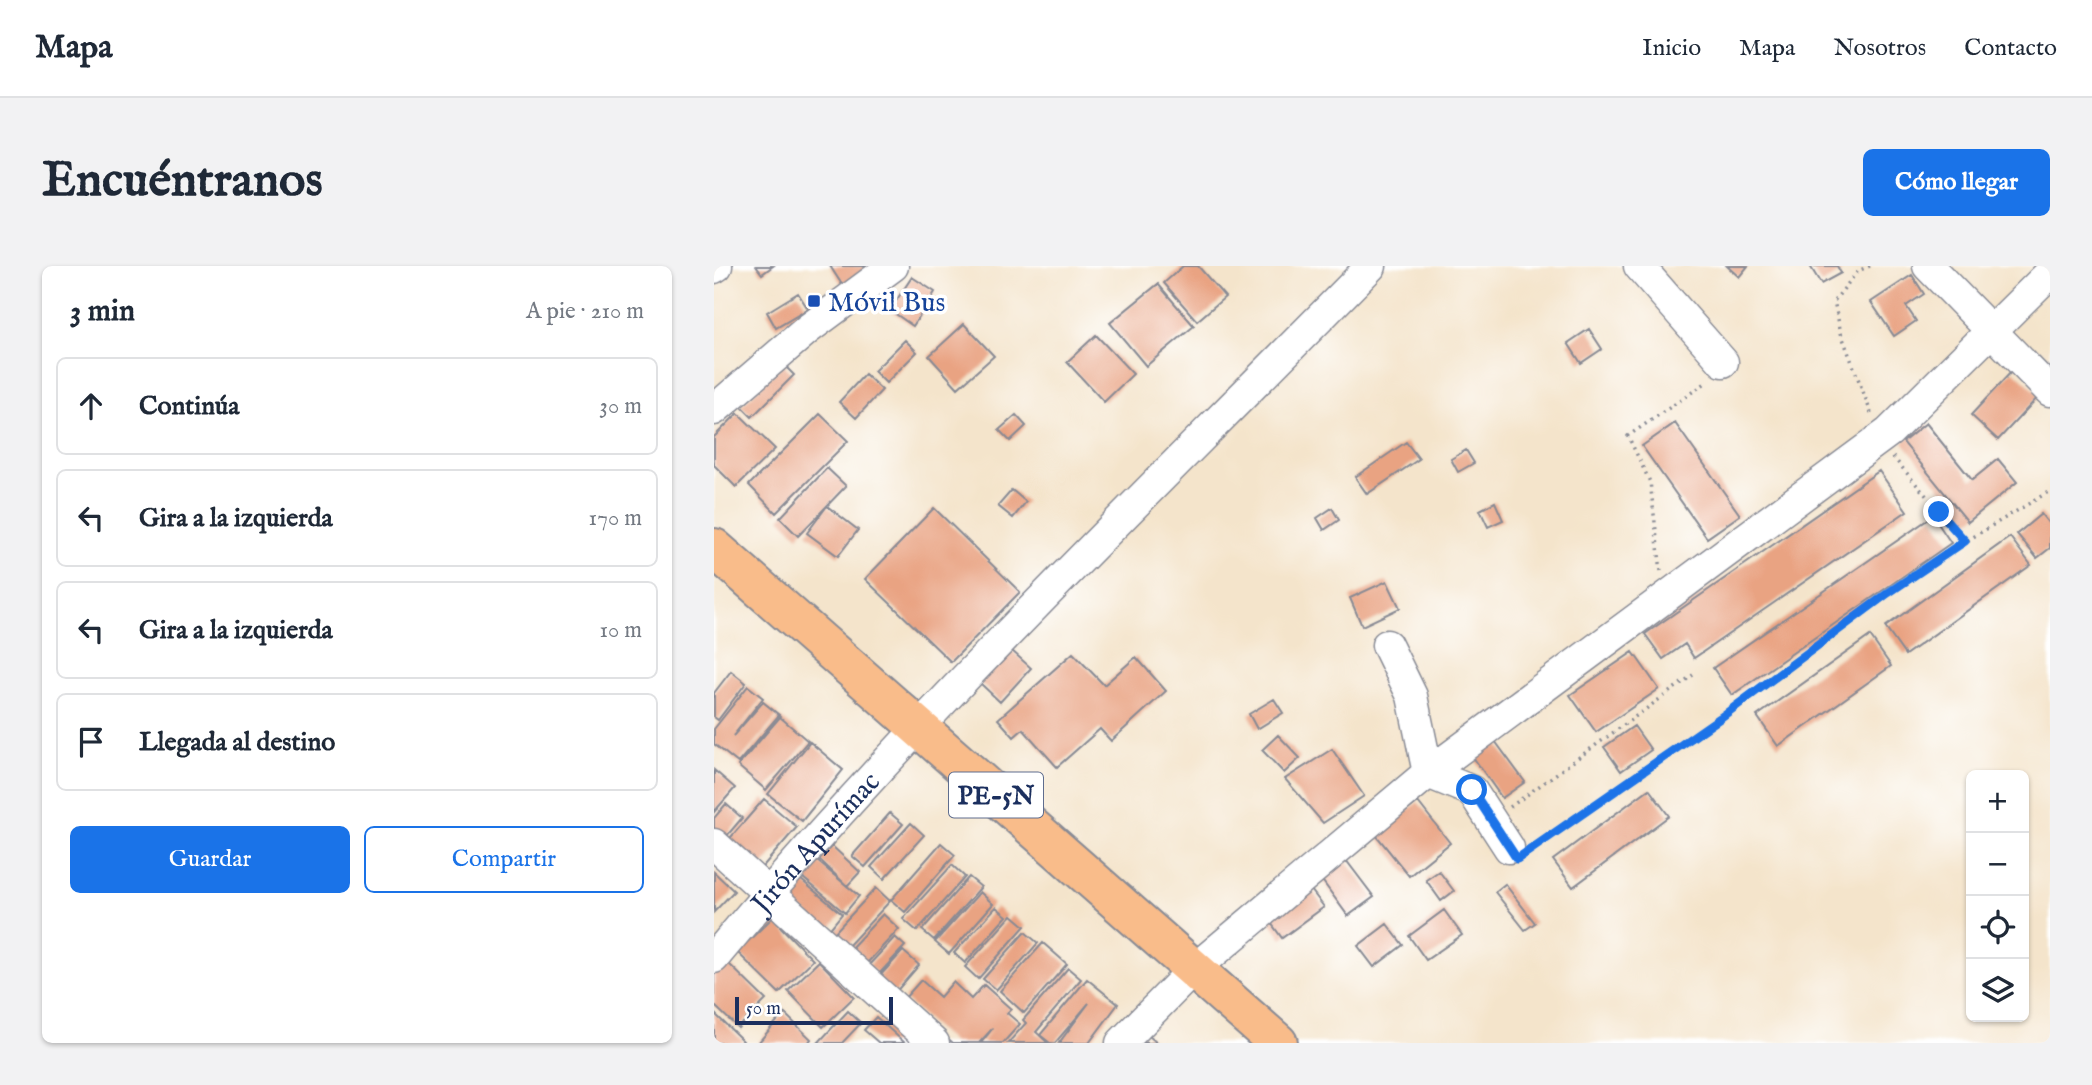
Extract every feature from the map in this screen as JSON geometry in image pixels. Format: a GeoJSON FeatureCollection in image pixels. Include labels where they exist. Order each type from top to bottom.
{"type":"FeatureCollection","features":[{"type":"Feature","properties":{"kind":"highway","name":"PE-5N"},"geometry":{"type":"LineString","coordinates":[[714,548],[1278,1043]]}},
{"type":"Feature","properties":{"kind":"street"},"geometry":{"type":"LineString","coordinates":[[714,410],[808,329],[893,266]]}},
{"type":"Feature","properties":{"kind":"street","name":"Jirón Apurímac"},"geometry":{"type":"LineString","coordinates":[[714,958],[769,892],[920,727],[1371,266]]}},
{"type":"Feature","properties":{"kind":"street"},"geometry":{"type":"LineString","coordinates":[[1639,266],[1723,362]]}},
{"type":"Feature","properties":{"kind":"street"},"geometry":{"type":"LineString","coordinates":[[1928,266],[2050,391]]}},
{"type":"Feature","properties":{"kind":"street"},"geometry":{"type":"LineString","coordinates":[[1121,1043],[1193,971],[1428,773],[1880,439],[2050,273]]}},
{"type":"Feature","properties":{"kind":"street"},"geometry":{"type":"LineString","coordinates":[[1387,645],[1412,696],[1428,773]]}},
{"type":"Feature","properties":{"kind":"street"},"geometry":{"type":"LineString","coordinates":[[1428,773],[1472,790],[1509,848]]}},
{"type":"Feature","properties":{"kind":"street"},"geometry":{"type":"LineString","coordinates":[[714,844],[934,1043]]}},
{"type":"Feature","properties":{"kind":"path"},"geometry":{"type":"LineString","coordinates":[[1870,266],[1857,271],[1834,301],[1841,333],[1880,439],[1965,541]]}},
{"type":"Feature","properties":{"kind":"path"},"geometry":{"type":"LineString","coordinates":[[1667,597],[1650,482],[1628,436],[1715,376],[1723,362]]}},
{"type":"Feature","properties":{"kind":"path"},"geometry":{"type":"LineString","coordinates":[[1509,848],[1517,859],[1534,849],[1720,718],[1888,593],[1965,541],[2050,491]]}},
{"type":"Feature","properties":{"kind":"path"},"geometry":{"type":"LineString","coordinates":[[1491,820],[1693,675]]}},
{"type":"Feature","properties":{"kind":"building"},"geometry":{"type":"Polygon","coordinates":[[[756,266],[773,266],[762,274],[756,266]]]}},
{"type":"Feature","properties":{"kind":"building"},"geometry":{"type":"Polygon","coordinates":[[[830,266],[873,266],[843,286],[830,266]]]}},
{"type":"Feature","properties":{"kind":"building"},"geometry":{"type":"Polygon","coordinates":[[[1183,266],[1198,266],[1225,297],[1197,321],[1164,283],[1183,266]]]}},
{"type":"Feature","properties":{"kind":"building"},"geometry":{"type":"Polygon","coordinates":[[[1727,266],[1748,266],[1739,277],[1727,266]]]}},
{"type":"Feature","properties":{"kind":"building"},"geometry":{"type":"Polygon","coordinates":[[[1810,266],[1837,266],[1841,273],[1821,284],[1810,266]]]}},
{"type":"Feature","properties":{"kind":"building"},"geometry":{"type":"Polygon","coordinates":[[[1912,275],[1924,294],[1906,306],[1916,321],[1894,336],[1871,302],[1912,275]]]}},
{"type":"Feature","properties":{"kind":"building"},"geometry":{"type":"Polygon","coordinates":[[[912,277],[935,292],[913,326],[890,310],[912,277]]]}},
{"type":"Feature","properties":{"kind":"building"},"geometry":{"type":"Polygon","coordinates":[[[1158,284],[1194,326],[1146,366],[1110,323],[1158,284]]]}},
{"type":"Feature","properties":{"kind":"building"},"geometry":{"type":"Polygon","coordinates":[[[798,293],[808,309],[776,328],[767,312],[798,293]]]}},
{"type":"Feature","properties":{"kind":"building"},"geometry":{"type":"Polygon","coordinates":[[[964,324],[994,356],[958,388],[929,356],[964,324]]]}},
{"type":"Feature","properties":{"kind":"building"},"geometry":{"type":"Polygon","coordinates":[[[1589,329],[1602,349],[1581,363],[1568,343],[1589,329]]]}},
{"type":"Feature","properties":{"kind":"building"},"geometry":{"type":"Polygon","coordinates":[[[1096,335],[1133,374],[1104,402],[1067,362],[1096,335]]]}},
{"type":"Feature","properties":{"kind":"building"},"geometry":{"type":"Polygon","coordinates":[[[905,340],[917,352],[886,383],[874,371],[905,340]]]}},
{"type":"Feature","properties":{"kind":"building"},"geometry":{"type":"Polygon","coordinates":[[[783,364],[794,375],[752,417],[741,406],[783,364]]]}},
{"type":"Feature","properties":{"kind":"building"},"geometry":{"type":"Polygon","coordinates":[[[2013,370],[2040,395],[1998,440],[1971,415],[2013,370]]]}},
{"type":"Feature","properties":{"kind":"building"},"geometry":{"type":"Polygon","coordinates":[[[865,374],[882,390],[856,418],[839,402],[865,374]]]}},
{"type":"Feature","properties":{"kind":"building"},"geometry":{"type":"Polygon","coordinates":[[[738,413],[775,449],[736,487],[714,465],[714,437],[738,413]]]}},
{"type":"Feature","properties":{"kind":"building"},"geometry":{"type":"Polygon","coordinates":[[[820,414],[848,441],[776,513],[749,485],[820,414]]]}},
{"type":"Feature","properties":{"kind":"building"},"geometry":{"type":"Polygon","coordinates":[[[1016,415],[1026,426],[1010,441],[999,430],[1016,415]]]}},
{"type":"Feature","properties":{"kind":"building"},"geometry":{"type":"Polygon","coordinates":[[[1675,423],[1740,515],[1707,538],[1642,446],[1675,423]]]}},
{"type":"Feature","properties":{"kind":"building"},"geometry":{"type":"Polygon","coordinates":[[[1926,423],[1972,480],[1998,459],[2017,482],[1968,522],[1903,442],[1926,423]]]}},
{"type":"Feature","properties":{"kind":"building"},"geometry":{"type":"Polygon","coordinates":[[[1406,442],[1419,459],[1367,494],[1355,477],[1406,442]]]}},
{"type":"Feature","properties":{"kind":"building"},"geometry":{"type":"Polygon","coordinates":[[[1466,450],[1474,463],[1458,472],[1451,459],[1466,450]]]}},
{"type":"Feature","properties":{"kind":"building"},"geometry":{"type":"Polygon","coordinates":[[[827,468],[846,486],[798,536],[780,518],[827,468]]]}},
{"type":"Feature","properties":{"kind":"building"},"geometry":{"type":"Polygon","coordinates":[[[1879,471],[1907,511],[1694,658],[1685,644],[1663,659],[1645,634],[1879,471]]]}},
{"type":"Feature","properties":{"kind":"building"},"geometry":{"type":"Polygon","coordinates":[[[1012,490],[1026,502],[1013,518],[998,506],[1012,490]]]}},
{"type":"Feature","properties":{"kind":"building"},"geometry":{"type":"Polygon","coordinates":[[[1495,502],[1503,520],[1488,527],[1480,510],[1495,502]]]}},
{"type":"Feature","properties":{"kind":"building"},"geometry":{"type":"Polygon","coordinates":[[[827,506],[858,530],[838,556],[807,533],[827,506]]]}},
{"type":"Feature","properties":{"kind":"building"},"geometry":{"type":"Polygon","coordinates":[[[934,508],[1020,592],[951,662],[865,579],[934,508]]]}},
{"type":"Feature","properties":{"kind":"building"},"geometry":{"type":"Polygon","coordinates":[[[1332,508],[1339,520],[1324,530],[1317,518],[1332,508]]]}},
{"type":"Feature","properties":{"kind":"building"},"geometry":{"type":"Polygon","coordinates":[[[2041,514],[2050,525],[2050,548],[2037,558],[2017,534],[2041,514]]]}},
{"type":"Feature","properties":{"kind":"building"},"geometry":{"type":"Polygon","coordinates":[[[1933,516],[1951,543],[1732,695],[1713,668],[1933,516]]]}},
{"type":"Feature","properties":{"kind":"building"},"geometry":{"type":"Polygon","coordinates":[[[2010,537],[2031,565],[1905,655],[1885,627],[2010,537]]]}},
{"type":"Feature","properties":{"kind":"building"},"geometry":{"type":"Polygon","coordinates":[[[1387,581],[1400,608],[1362,626],[1350,598],[1387,581]]]}},
{"type":"Feature","properties":{"kind":"building"},"geometry":{"type":"Polygon","coordinates":[[[1870,636],[1891,666],[1778,746],[1757,716],[1870,636]]]}},
{"type":"Feature","properties":{"kind":"building"},"geometry":{"type":"Polygon","coordinates":[[[1011,650],[1031,668],[1000,702],[980,683],[1011,650]]]}},
{"type":"Feature","properties":{"kind":"building"},"geometry":{"type":"Polygon","coordinates":[[[1633,652],[1659,689],[1596,732],[1570,695],[1633,652]]]}},
{"type":"Feature","properties":{"kind":"building"},"geometry":{"type":"Polygon","coordinates":[[[1073,653],[1104,685],[1136,657],[1166,691],[1111,741],[1100,729],[1057,767],[1023,729],[1014,737],[998,719],[1073,653]]]}},
{"type":"Feature","properties":{"kind":"building"},"geometry":{"type":"Polygon","coordinates":[[[731,671],[746,683],[718,720],[714,717],[714,693],[731,671]]]}},
{"type":"Feature","properties":{"kind":"building"},"geometry":{"type":"Polygon","coordinates":[[[748,686],[763,698],[733,736],[763,702],[779,715],[738,763],[714,744],[714,729],[748,686]]]}},
{"type":"Feature","properties":{"kind":"building"},"geometry":{"type":"Polygon","coordinates":[[[1274,699],[1283,713],[1257,729],[1249,714],[1274,699]]]}},
{"type":"Feature","properties":{"kind":"building"},"geometry":{"type":"Polygon","coordinates":[[[780,717],[808,741],[766,790],[738,766],[780,717]]]}},
{"type":"Feature","properties":{"kind":"building"},"geometry":{"type":"Polygon","coordinates":[[[1634,726],[1651,750],[1621,771],[1604,747],[1634,726]]]}},
{"type":"Feature","properties":{"kind":"building"},"geometry":{"type":"Polygon","coordinates":[[[1278,735],[1300,758],[1284,773],[1262,750],[1278,735]]]}},
{"type":"Feature","properties":{"kind":"building"},"geometry":{"type":"Polygon","coordinates":[[[1495,741],[1525,782],[1502,798],[1473,757],[1495,741]]]}},
{"type":"Feature","properties":{"kind":"building"},"geometry":{"type":"Polygon","coordinates":[[[810,742],[843,770],[802,821],[768,794],[810,742]]]}},
{"type":"Feature","properties":{"kind":"building"},"geometry":{"type":"Polygon","coordinates":[[[1332,749],[1364,796],[1323,823],[1285,779],[1332,749]]]}},
{"type":"Feature","properties":{"kind":"building"},"geometry":{"type":"Polygon","coordinates":[[[714,770],[735,788],[714,812],[714,770]]]}},
{"type":"Feature","properties":{"kind":"building"},"geometry":{"type":"Polygon","coordinates":[[[1649,789],[1669,816],[1573,887],[1553,860],[1649,789]]]}},
{"type":"Feature","properties":{"kind":"building"},"geometry":{"type":"Polygon","coordinates":[[[764,799],[797,827],[758,872],[725,844],[764,799]]]}},
{"type":"Feature","properties":{"kind":"building"},"geometry":{"type":"Polygon","coordinates":[[[1418,802],[1450,843],[1409,876],[1376,835],[1418,802]]]}},
{"type":"Feature","properties":{"kind":"building"},"geometry":{"type":"Polygon","coordinates":[[[726,804],[742,818],[725,838],[714,829],[714,818],[726,804]]]}},
{"type":"Feature","properties":{"kind":"building"},"geometry":{"type":"Polygon","coordinates":[[[890,813],[903,824],[865,867],[852,856],[890,813]]]}},
{"type":"Feature","properties":{"kind":"building"},"geometry":{"type":"Polygon","coordinates":[[[911,823],[924,835],[884,879],[871,867],[911,823]]]}},
{"type":"Feature","properties":{"kind":"building"},"geometry":{"type":"Polygon","coordinates":[[[941,843],[955,855],[905,912],[891,900],[941,843]]]}},
{"type":"Feature","properties":{"kind":"building"},"geometry":{"type":"Polygon","coordinates":[[[832,846],[860,872],[847,886],[819,859],[832,846]]]}},
{"type":"Feature","properties":{"kind":"building"},"geometry":{"type":"Polygon","coordinates":[[[816,860],[859,896],[845,913],[802,877],[816,860]]]}},
{"type":"Feature","properties":{"kind":"building"},"geometry":{"type":"Polygon","coordinates":[[[1346,860],[1374,897],[1348,916],[1321,879],[1346,860]]]}},
{"type":"Feature","properties":{"kind":"building"},"geometry":{"type":"Polygon","coordinates":[[[952,865],[965,877],[917,931],[903,919],[952,865]]]}},
{"type":"Feature","properties":{"kind":"building"},"geometry":{"type":"Polygon","coordinates":[[[1439,871],[1454,891],[1441,901],[1426,880],[1439,871]]]}},
{"type":"Feature","properties":{"kind":"building"},"geometry":{"type":"Polygon","coordinates":[[[714,872],[734,891],[714,912],[714,872]]]}},
{"type":"Feature","properties":{"kind":"building"},"geometry":{"type":"Polygon","coordinates":[[[969,877],[981,887],[934,940],[922,930],[969,877]]]}},
{"type":"Feature","properties":{"kind":"building"},"geometry":{"type":"Polygon","coordinates":[[[800,879],[842,914],[828,931],[786,896],[800,879]]]}},
{"type":"Feature","properties":{"kind":"building"},"geometry":{"type":"Polygon","coordinates":[[[1505,884],[1535,923],[1525,930],[1495,892],[1505,884]]]}},
{"type":"Feature","properties":{"kind":"building"},"geometry":{"type":"Polygon","coordinates":[[[1308,886],[1324,907],[1282,938],[1266,916],[1308,886]]]}},
{"type":"Feature","properties":{"kind":"building"},"geometry":{"type":"Polygon","coordinates":[[[876,888],[890,901],[848,946],[834,933],[876,888]]]}},
{"type":"Feature","properties":{"kind":"building"},"geometry":{"type":"Polygon","coordinates":[[[980,892],[993,904],[949,954],[935,942],[980,892]]]}},
{"type":"Feature","properties":{"kind":"building"},"geometry":{"type":"Polygon","coordinates":[[[996,907],[1007,916],[965,963],[954,953],[996,907]]]}},
{"type":"Feature","properties":{"kind":"building"},"geometry":{"type":"Polygon","coordinates":[[[1444,910],[1462,935],[1426,960],[1409,936],[1444,910]]]}},
{"type":"Feature","properties":{"kind":"building"},"geometry":{"type":"Polygon","coordinates":[[[883,914],[899,929],[867,963],[851,948],[883,914]]]}},
{"type":"Feature","properties":{"kind":"building"},"geometry":{"type":"Polygon","coordinates":[[[1012,915],[1025,926],[978,979],[965,967],[1012,915]]]}},
{"type":"Feature","properties":{"kind":"building"},"geometry":{"type":"Polygon","coordinates":[[[772,918],[813,960],[779,993],[737,952],[772,918]]]}},
{"type":"Feature","properties":{"kind":"building"},"geometry":{"type":"Polygon","coordinates":[[[1387,924],[1403,945],[1374,967],[1358,946],[1387,924]]]}},
{"type":"Feature","properties":{"kind":"building"},"geometry":{"type":"Polygon","coordinates":[[[1025,932],[1038,943],[996,990],[983,979],[1025,932]]]}},
{"type":"Feature","properties":{"kind":"building"},"geometry":{"type":"Polygon","coordinates":[[[895,937],[905,946],[878,975],[868,966],[895,937]]]}},
{"type":"Feature","properties":{"kind":"building"},"geometry":{"type":"Polygon","coordinates":[[[1043,943],[1067,964],[1024,1013],[1000,991],[1043,943]]]}},
{"type":"Feature","properties":{"kind":"building"},"geometry":{"type":"Polygon","coordinates":[[[903,951],[919,965],[894,994],[877,979],[903,951]]]}},
{"type":"Feature","properties":{"kind":"building"},"geometry":{"type":"Polygon","coordinates":[[[726,961],[766,1000],[738,1028],[714,1005],[714,972],[726,961]]]}},
{"type":"Feature","properties":{"kind":"building"},"geometry":{"type":"Polygon","coordinates":[[[819,961],[854,997],[823,1027],[788,991],[819,961]]]}},
{"type":"Feature","properties":{"kind":"building"},"geometry":{"type":"Polygon","coordinates":[[[1068,968],[1081,979],[1036,1032],[1048,1043],[1008,1043],[1026,1023],[1023,1020],[1068,968]]]}},
{"type":"Feature","properties":{"kind":"building"},"geometry":{"type":"Polygon","coordinates":[[[1087,979],[1118,1004],[1089,1043],[1059,1043],[1089,1003],[1055,1043],[1050,1043],[1040,1035],[1087,979]]]}},
{"type":"Feature","properties":{"kind":"building"},"geometry":{"type":"Polygon","coordinates":[[[921,980],[940,997],[953,982],[971,999],[984,985],[1011,1009],[1007,1013],[1020,1024],[1003,1043],[981,1043],[993,1028],[979,1043],[953,1043],[904,999],[921,980]]]}},
{"type":"Feature","properties":{"kind":"building"},"geometry":{"type":"Polygon","coordinates":[[[848,1011],[861,1023],[842,1043],[818,1043],[848,1011]]]}},
{"type":"Feature","properties":{"kind":"building"},"geometry":{"type":"Polygon","coordinates":[[[714,1013],[743,1041],[742,1043],[714,1043],[714,1013]]]}},
{"type":"Feature","properties":{"kind":"building"},"geometry":{"type":"Polygon","coordinates":[[[784,1013],[811,1039],[808,1043],[758,1043],[784,1013]]]}},
{"type":"Feature","properties":{"kind":"building"},"geometry":{"type":"Polygon","coordinates":[[[876,1017],[905,1043],[879,1043],[864,1030],[876,1017]]]}},
{"type":"Feature","properties":{"kind":"building"},"geometry":{"type":"Polygon","coordinates":[[[1148,1035],[1157,1043],[1142,1043],[1148,1035]]]}},
{"type":"Feature","properties":{"kind":"place","name":"Móvil Bus"},"geometry":{"type":"Point","coordinates":[814,301]}},
{"type":"Feature","properties":{"kind":"route"},"geometry":{"type":"LineString","coordinates":[[1472,790],[1517,859],[1534,849],[1720,718],[1888,593],[1965,541],[1939,512]]}}]}
